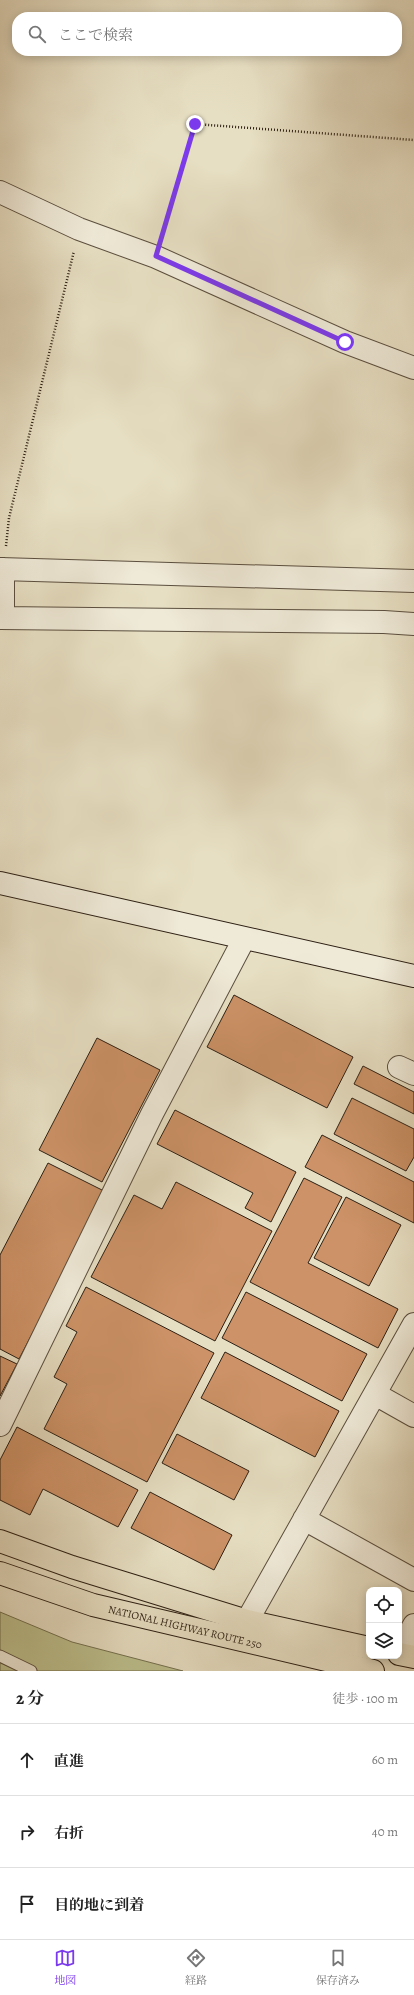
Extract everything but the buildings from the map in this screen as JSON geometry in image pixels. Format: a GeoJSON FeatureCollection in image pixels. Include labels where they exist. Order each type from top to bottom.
{"type":"FeatureCollection","features":[{"type":"Feature","properties":{"kind":"highway","name":"NATIONAL HIGHWAY ROUTE 250"},"geometry":{"type":"LineString","coordinates":[[0,1541],[243,1631],[373,1671]]}},
{"type":"Feature","properties":{"kind":"highway","name":"NATIONAL HIGHWAY ROUTE 250"},"geometry":{"type":"LineString","coordinates":[[0,1573],[93,1605],[243,1631],[366,1648]]}},
{"type":"Feature","properties":{"kind":"highway"},"geometry":{"type":"LineString","coordinates":[[402,1654],[414,1656]]}},
{"type":"Feature","properties":{"kind":"street"},"geometry":{"type":"LineString","coordinates":[[0,192],[79,229],[156,256],[345,342],[414,368]]}},
{"type":"Feature","properties":{"kind":"street"},"geometry":{"type":"LineString","coordinates":[[414,581],[2,569],[1,618],[384,622],[414,624]]}},
{"type":"Feature","properties":{"kind":"street"},"geometry":{"type":"LineString","coordinates":[[0,883],[414,976]]}},
{"type":"Feature","properties":{"kind":"street"},"geometry":{"type":"LineString","coordinates":[[0,1425],[152,1114],[244,939]]}},
{"type":"Feature","properties":{"kind":"street"},"geometry":{"type":"LineString","coordinates":[[243,1631],[304,1519],[414,1324]]}},
{"type":"Feature","properties":{"kind":"street"},"geometry":{"type":"LineString","coordinates":[[375,1394],[414,1416]]}},
{"type":"Feature","properties":{"kind":"street"},"geometry":{"type":"LineString","coordinates":[[304,1519],[414,1580]]}},
{"type":"Feature","properties":{"kind":"street"},"geometry":{"type":"LineString","coordinates":[[402,1647],[414,1625]]}},
{"type":"Feature","properties":{"kind":"lane"},"geometry":{"type":"LineString","coordinates":[[0,1656],[31,1671]]}},
{"type":"Feature","properties":{"kind":"path"},"geometry":{"type":"LineString","coordinates":[[156,256],[195,124],[414,140]]}},
{"type":"Feature","properties":{"kind":"path"},"geometry":{"type":"LineString","coordinates":[[2,569],[9,518],[79,229]]}},
{"type":"Feature","properties":{"kind":"green space"},"geometry":{"type":"Polygon","coordinates":[[[0,1612],[72,1642],[183,1671],[0,1671],[0,1612]]]}},
{"type":"Feature","properties":{"kind":"route"},"geometry":{"type":"LineString","coordinates":[[195,124],[156,256],[345,342]]}}]}
